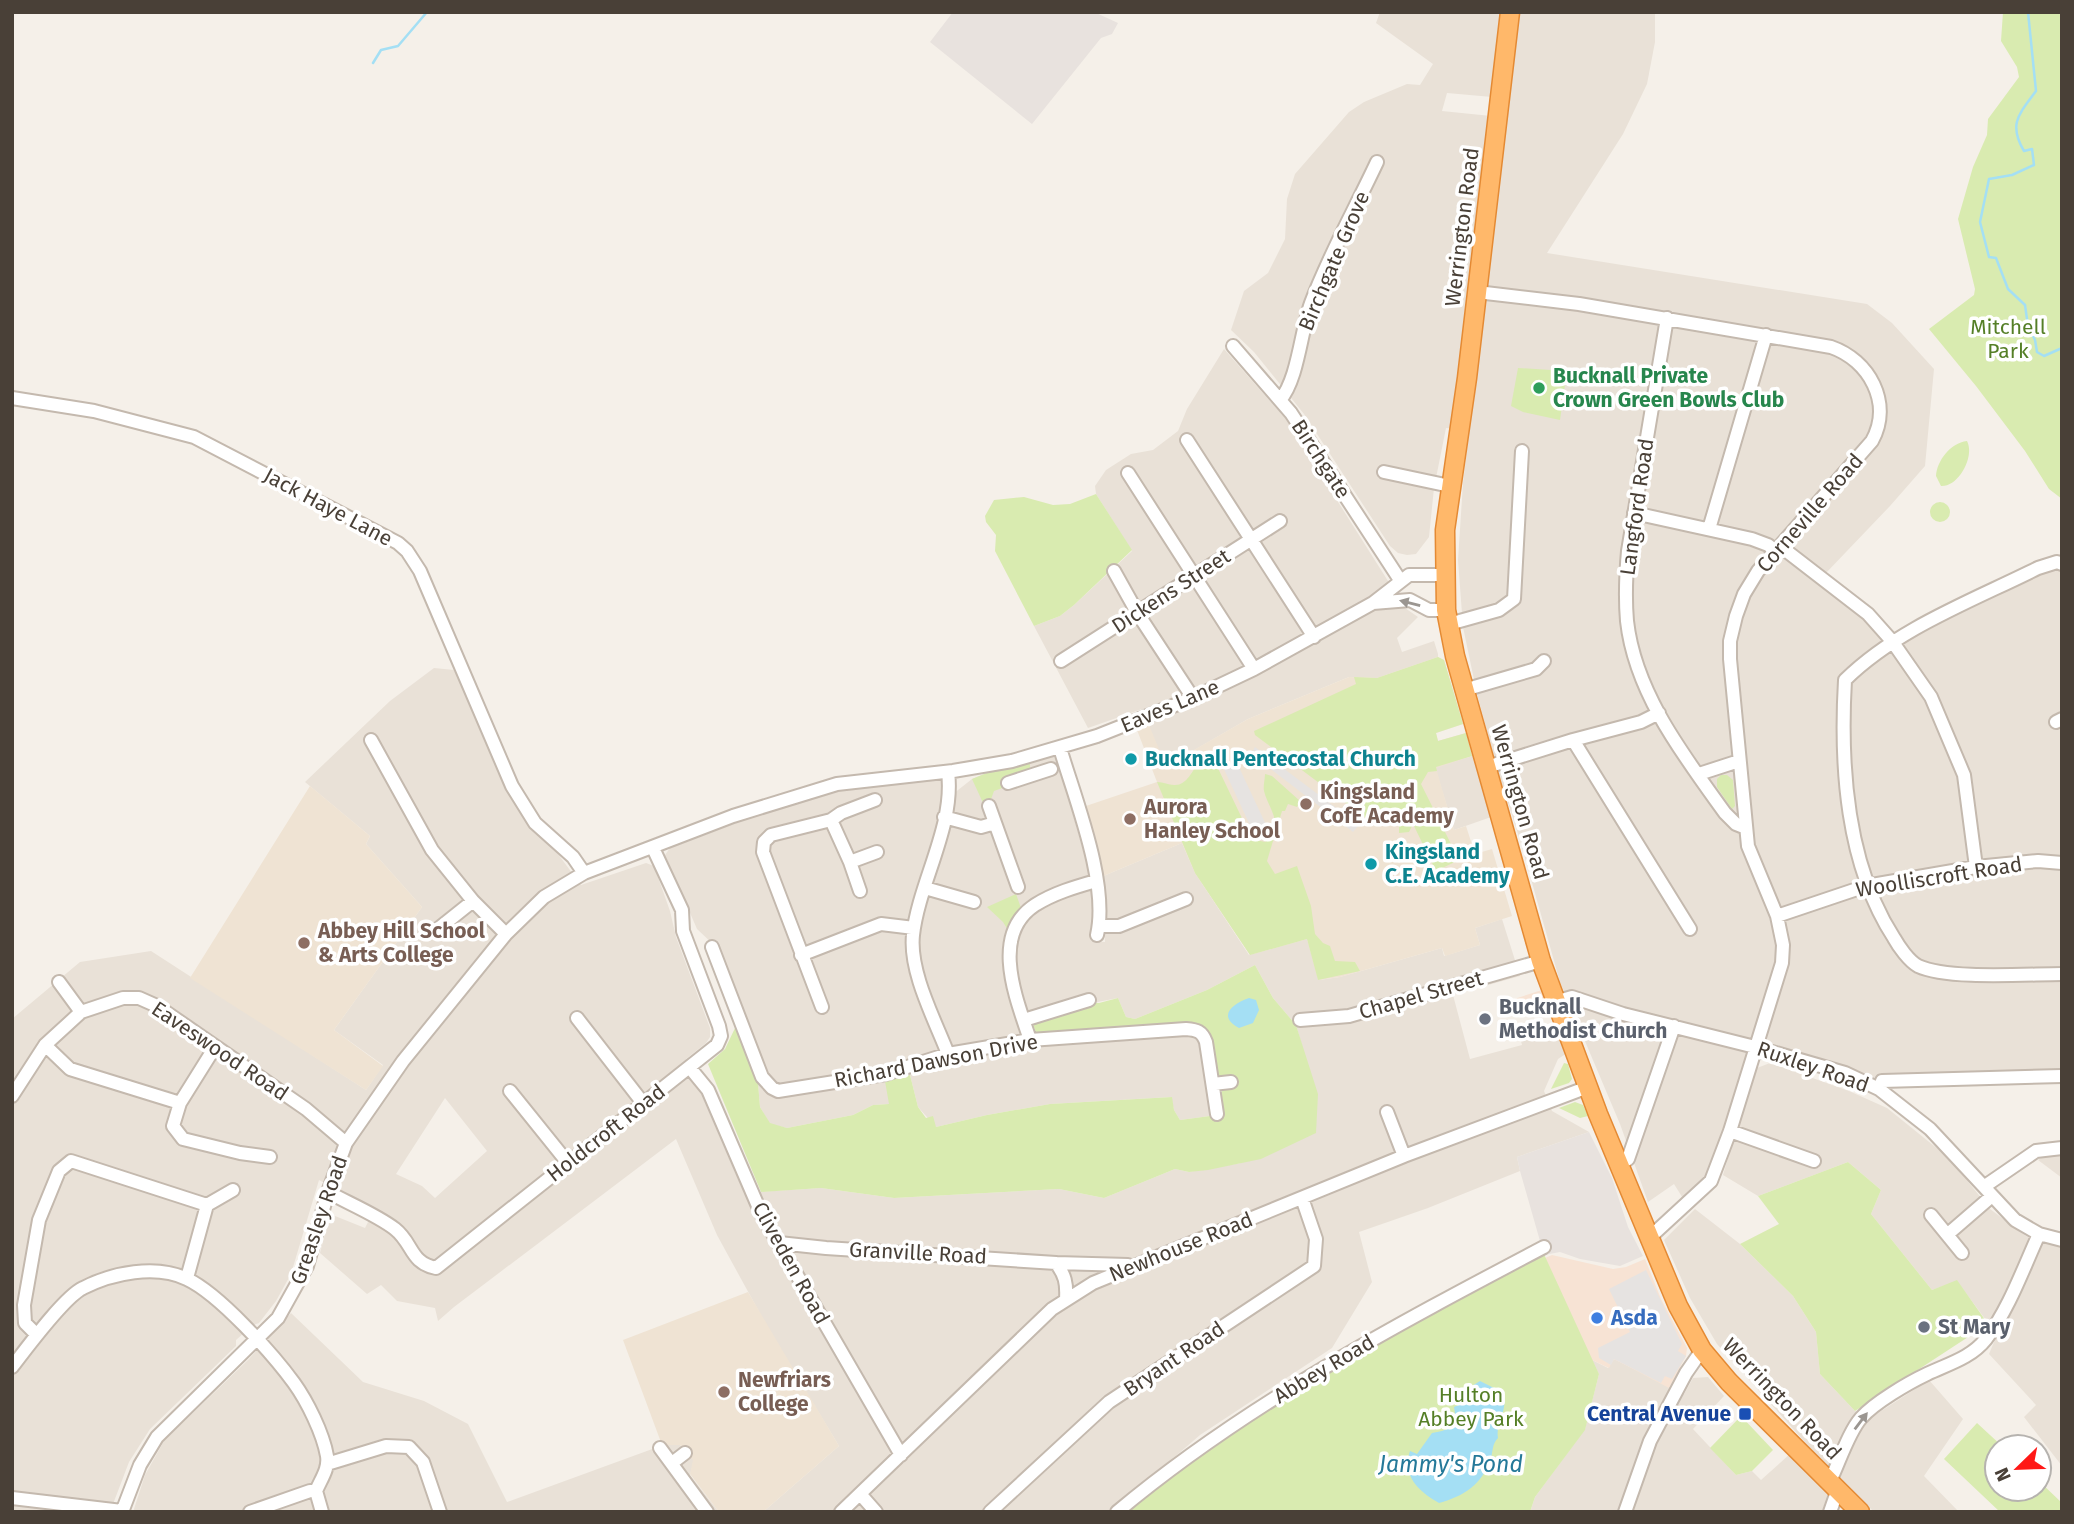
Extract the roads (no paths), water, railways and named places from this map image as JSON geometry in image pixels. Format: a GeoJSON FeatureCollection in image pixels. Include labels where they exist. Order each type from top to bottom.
{"type":"FeatureCollection","features":[{"type":"Feature","properties":{"kind":"highway","name":"Werrington Road"},"geometry":{"type":"LineString","coordinates":[[1510,12],[1460,434],[1445,530],[1447,617],[1464,690],[1555,1002],[1618,1165],[1678,1306],[1702,1350],[1729,1382],[1860,1512]]}},
{"type":"Feature","properties":{"kind":"street","name":"Birchgate Grove"},"geometry":{"type":"LineString","coordinates":[[1280,400],[1290,386],[1302,329],[1312,301],[1377,162]]}},
{"type":"Feature","properties":{"kind":"street","name":"Corneville Road"},"geometry":{"type":"LineString","coordinates":[[1477,292],[1525,296],[1667,318],[1831,347],[1850,355],[1870,377],[1879,405],[1879,425],[1872,441],[1778,548],[1749,586],[1736,616],[1730,660],[1749,851],[1777,916],[1783,945],[1782,963],[1730,1131],[1711,1181],[1648,1239]]}},
{"type":"Feature","properties":{"kind":"street","name":"Langford Road"},"geometry":{"type":"LineString","coordinates":[[1667,318],[1627,565],[1627,621],[1634,656],[1658,713],[1730,818],[1746,828]]}},
{"type":"Feature","properties":{"kind":"street"},"geometry":{"type":"LineString","coordinates":[[1709,529],[1766,335]]}},
{"type":"Feature","properties":{"kind":"street","name":"Birchgate"},"geometry":{"type":"LineString","coordinates":[[1233,346],[1280,400],[1400,580]]}},
{"type":"Feature","properties":{"kind":"street","name":"Jack Haye Lane"},"geometry":{"type":"LineString","coordinates":[[12,398],[94,411],[194,437],[398,543],[407,551],[420,571],[512,786],[535,823],[573,857],[584,873]]}},
{"type":"Feature","properties":{"kind":"street"},"geometry":{"type":"LineString","coordinates":[[1186,440],[1314,637]]}},
{"type":"Feature","properties":{"kind":"street"},"geometry":{"type":"LineString","coordinates":[[1447,617],[1499,610],[1514,599],[1522,451]]}},
{"type":"Feature","properties":{"kind":"street"},"geometry":{"type":"LineString","coordinates":[[1384,472],[1450,486]]}},
{"type":"Feature","properties":{"kind":"street"},"geometry":{"type":"LineString","coordinates":[[1128,473],[1254,669]]}},
{"type":"Feature","properties":{"kind":"street"},"geometry":{"type":"LineString","coordinates":[[1634,513],[1761,541],[1778,548],[1868,614],[1892,641],[1931,697],[1964,775],[1976,867]]}},
{"type":"Feature","properties":{"kind":"street","name":"Dickens Street"},"geometry":{"type":"LineString","coordinates":[[1061,661],[1280,521]]}},
{"type":"Feature","properties":{"kind":"street"},"geometry":{"type":"LineString","coordinates":[[2062,564],[2057,562],[2038,568],[1892,641],[1862,663],[1845,680],[1843,723],[1850,812],[1866,886],[1882,921],[1898,946],[1917,965],[1949,974],[2062,974]]}},
{"type":"Feature","properties":{"kind":"street"},"geometry":{"type":"LineString","coordinates":[[1114,571],[1138,614],[1193,698]]}},
{"type":"Feature","properties":{"kind":"street"},"geometry":{"type":"LineString","coordinates":[[1400,580],[1420,573],[1444,575]]}},
{"type":"Feature","properties":{"kind":"street","name":"Eaves Lane"},"geometry":{"type":"LineString","coordinates":[[653,848],[733,816],[837,785],[950,771],[1034,755],[1097,736],[1193,698],[1254,669],[1373,603],[1400,580]]}},
{"type":"Feature","properties":{"kind":"street","name":"Eaves Lane"},"geometry":{"type":"LineString","coordinates":[[1373,603],[1410,600],[1447,617]]}},
{"type":"Feature","properties":{"kind":"street"},"geometry":{"type":"LineString","coordinates":[[1464,690],[1536,669],[1544,661]]}},
{"type":"Feature","properties":{"kind":"street"},"geometry":{"type":"LineString","coordinates":[[1487,767],[1641,722],[1658,713]]}},
{"type":"Feature","properties":{"kind":"street"},"geometry":{"type":"LineString","coordinates":[[371,740],[432,850],[473,901],[506,934]]}},
{"type":"Feature","properties":{"kind":"street"},"geometry":{"type":"LineString","coordinates":[[1573,740],[1690,929]]}},
{"type":"Feature","properties":{"kind":"street"},"geometry":{"type":"LineString","coordinates":[[1059,748],[1082,819],[1096,881],[1098,931],[1119,926],[1186,899]]}},
{"type":"Feature","properties":{"kind":"street"},"geometry":{"type":"LineString","coordinates":[[1008,783],[1045,771],[1034,755]]}},
{"type":"Feature","properties":{"kind":"street"},"geometry":{"type":"LineString","coordinates":[[1699,774],[1740,761]]}},
{"type":"Feature","properties":{"kind":"street"},"geometry":{"type":"LineString","coordinates":[[948,1054],[916,969],[912,937],[944,817],[950,771]]}},
{"type":"Feature","properties":{"kind":"street"},"geometry":{"type":"LineString","coordinates":[[822,1007],[763,852],[764,842],[771,835],[831,820],[841,813],[875,800]]}},
{"type":"Feature","properties":{"kind":"street"},"geometry":{"type":"LineString","coordinates":[[989,806],[1019,871],[1018,887]]}},
{"type":"Feature","properties":{"kind":"street"},"geometry":{"type":"LineString","coordinates":[[944,817],[981,827],[995,823]]}},
{"type":"Feature","properties":{"kind":"street"},"geometry":{"type":"LineString","coordinates":[[831,820],[860,891]]}},
{"type":"Feature","properties":{"kind":"street","name":"Greasley Road"},"geometry":{"type":"LineString","coordinates":[[122,1511],[140,1465],[157,1437],[278,1318],[307,1266],[327,1192],[346,1143],[403,1061],[506,934],[544,897],[584,873],[653,848]]}},
{"type":"Feature","properties":{"kind":"street","name":"Holdcroft Road"},"geometry":{"type":"LineString","coordinates":[[327,1192],[394,1228],[425,1266],[436,1268],[717,1045],[721,1036],[719,1026],[683,931],[681,910],[653,848]]}},
{"type":"Feature","properties":{"kind":"street"},"geometry":{"type":"LineString","coordinates":[[850,862],[877,852]]}},
{"type":"Feature","properties":{"kind":"street","name":"Woolliscroft Road"},"geometry":{"type":"LineString","coordinates":[[1777,916],[1866,886],[1976,867],[2038,862],[2062,863]]}},
{"type":"Feature","properties":{"kind":"street"},"geometry":{"type":"LineString","coordinates":[[1030,1040],[1009,964],[1014,929],[1033,906],[1049,897],[1096,881]]}},
{"type":"Feature","properties":{"kind":"street"},"geometry":{"type":"LineString","coordinates":[[925,888],[974,902]]}},
{"type":"Feature","properties":{"kind":"street"},"geometry":{"type":"LineString","coordinates":[[438,929],[473,901]]}},
{"type":"Feature","properties":{"kind":"street"},"geometry":{"type":"LineString","coordinates":[[802,955],[881,924],[914,928]]}},
{"type":"Feature","properties":{"kind":"street","name":"Richard Dawson Drive"},"geometry":{"type":"LineString","coordinates":[[712,947],[762,1077],[778,1091],[885,1074],[948,1054],[1030,1040],[1186,1029],[1198,1030],[1204,1035],[1217,1114]]}},
{"type":"Feature","properties":{"kind":"street","name":"Chapel Street"},"geometry":{"type":"LineString","coordinates":[[1300,1020],[1349,1016],[1541,961]]}},
{"type":"Feature","properties":{"kind":"street"},"geometry":{"type":"LineString","coordinates":[[59,982],[81,1012]]}},
{"type":"Feature","properties":{"kind":"street","name":"Ruxley Road"},"geometry":{"type":"LineString","coordinates":[[1555,1002],[1572,997],[1623,1014],[1845,1073],[1879,1089],[1930,1129],[2015,1220],[2039,1234],[2062,1240]]}},
{"type":"Feature","properties":{"kind":"street","name":"Eaveswood Road"},"geometry":{"type":"LineString","coordinates":[[12,1096],[45,1045],[81,1012],[123,998],[139,998],[157,1006],[306,1109],[346,1143]]}},
{"type":"Feature","properties":{"kind":"street"},"geometry":{"type":"LineString","coordinates":[[1024,1020],[1089,1000]]}},
{"type":"Feature","properties":{"kind":"street"},"geometry":{"type":"LineString","coordinates":[[577,1018],[643,1103]]}},
{"type":"Feature","properties":{"kind":"street"},"geometry":{"type":"LineString","coordinates":[[1618,1165],[1628,1159],[1674,1026]]}},
{"type":"Feature","properties":{"kind":"street"},"geometry":{"type":"LineString","coordinates":[[45,1045],[70,1069],[180,1103]]}},
{"type":"Feature","properties":{"kind":"street"},"geometry":{"type":"LineString","coordinates":[[215,1047],[180,1103],[173,1126],[183,1139],[240,1153],[270,1157]]}},
{"type":"Feature","properties":{"kind":"street","name":"Cliveden Road"},"geometry":{"type":"LineString","coordinates":[[690,1068],[708,1090],[761,1213],[901,1455]]}},
{"type":"Feature","properties":{"kind":"street"},"geometry":{"type":"LineString","coordinates":[[1879,1089],[1882,1081],[2062,1076]]}},
{"type":"Feature","properties":{"kind":"street"},"geometry":{"type":"LineString","coordinates":[[1213,1084],[1231,1082]]}},
{"type":"Feature","properties":{"kind":"street","name":"Newhouse Road"},"geometry":{"type":"LineString","coordinates":[[841,1512],[1052,1309],[1093,1283],[1404,1156],[1588,1087]]}},
{"type":"Feature","properties":{"kind":"street"},"geometry":{"type":"LineString","coordinates":[[510,1091],[568,1163]]}},
{"type":"Feature","properties":{"kind":"street"},"geometry":{"type":"LineString","coordinates":[[1387,1112],[1404,1156]]}},
{"type":"Feature","properties":{"kind":"street"},"geometry":{"type":"LineString","coordinates":[[1730,1131],[1814,1161]]}},
{"type":"Feature","properties":{"kind":"street"},"geometry":{"type":"LineString","coordinates":[[1948,1234],[1988,1191],[2036,1151],[2062,1147]]}},
{"type":"Feature","properties":{"kind":"street"},"geometry":{"type":"LineString","coordinates":[[37,1335],[25,1323],[24,1305],[39,1220],[59,1171],[71,1161],[207,1205]]}},
{"type":"Feature","properties":{"kind":"street"},"geometry":{"type":"LineString","coordinates":[[187,1278],[207,1205],[233,1190]]}},
{"type":"Feature","properties":{"kind":"street","name":"Bryant Road"},"geometry":{"type":"LineString","coordinates":[[990,1512],[1109,1402],[1314,1266],[1316,1239],[1302,1198]]}},
{"type":"Feature","properties":{"kind":"street"},"geometry":{"type":"LineString","coordinates":[[1931,1215],[1962,1253]]}},
{"type":"Feature","properties":{"kind":"street"},"geometry":{"type":"LineString","coordinates":[[1830,1512],[1834,1485],[1859,1420],[1871,1409],[1925,1375],[1970,1353],[1985,1339],[2010,1296],[2039,1234]]}},
{"type":"Feature","properties":{"kind":"street","name":"Granville Road"},"geometry":{"type":"LineString","coordinates":[[779,1243],[1133,1265]]}},
{"type":"Feature","properties":{"kind":"street","name":"Abbey Road"},"geometry":{"type":"LineString","coordinates":[[1117,1512],[1233,1426],[1369,1341],[1544,1247]]}},
{"type":"Feature","properties":{"kind":"street"},"geometry":{"type":"LineString","coordinates":[[1056,1262],[1067,1284],[1066,1299]]}},
{"type":"Feature","properties":{"kind":"street"},"geometry":{"type":"LineString","coordinates":[[12,1367],[37,1335],[80,1289],[108,1277],[138,1272],[159,1272],[187,1278],[217,1300],[257,1340],[294,1382],[308,1405],[327,1454],[327,1464],[316,1491],[322,1512]]}},
{"type":"Feature","properties":{"kind":"street"},"geometry":{"type":"LineString","coordinates":[[1625,1512],[1650,1441],[1686,1373],[1702,1350]]}},
{"type":"Feature","properties":{"kind":"street"},"geometry":{"type":"LineString","coordinates":[[327,1464],[386,1446],[409,1447],[423,1462],[440,1512]]}},
{"type":"Feature","properties":{"kind":"street"},"geometry":{"type":"LineString","coordinates":[[660,1448],[704,1511]]}},
{"type":"Feature","properties":{"kind":"street"},"geometry":{"type":"LineString","coordinates":[[671,1463],[685,1453]]}},
{"type":"Feature","properties":{"kind":"street"},"geometry":{"type":"LineString","coordinates":[[250,1512],[316,1491]]}},
{"type":"Feature","properties":{"kind":"street"},"geometry":{"type":"LineString","coordinates":[[861,1495],[876,1512]]}},
{"type":"Feature","properties":{"kind":"street"},"geometry":{"type":"LineString","coordinates":[[12,1498],[122,1511]]}},
{"type":"Feature","properties":{"kind":"water"},"geometry":{"type":"Polygon","coordinates":[[[1249,998],[1256,1000],[1259,1010],[1253,1023],[1239,1028],[1229,1019],[1229,1011],[1249,998]]]}},
{"type":"Feature","properties":{"kind":"water","name":"Jammy's Pond"},"geometry":{"type":"Polygon","coordinates":[[[1480,1381],[1502,1392],[1504,1398],[1498,1438],[1487,1467],[1477,1482],[1464,1493],[1439,1503],[1418,1488],[1410,1475],[1410,1451],[1417,1454],[1432,1433],[1444,1430],[1454,1423],[1454,1407],[1466,1402],[1472,1386],[1480,1381]]]}},
{"type":"Feature","properties":{"kind":"waterway"},"geometry":{"type":"LineString","coordinates":[[373,63],[381,50],[398,46],[427,12]]}},
{"type":"Feature","properties":{"kind":"waterway"},"geometry":{"type":"LineString","coordinates":[[2028,12],[2036,91],[2021,113],[2016,126],[2024,151],[2032,149],[2034,165],[2012,175],[1989,179],[1980,222],[1989,257],[1996,258],[2008,289],[2025,305],[2028,326],[2037,352],[2044,356],[2062,348]]}},
{"type":"Feature","properties":{"kind":"place","name":"Bucknall Private Crown Green Bowls Club"},"geometry":{"type":"Point","coordinates":[1539,388]}},
{"type":"Feature","properties":{"kind":"place","name":"Bucknall Pentecostal Church"},"geometry":{"type":"Point","coordinates":[1131,759]}},
{"type":"Feature","properties":{"kind":"place","name":"Kingsland CofE Academy"},"geometry":{"type":"Point","coordinates":[1306,804]}},
{"type":"Feature","properties":{"kind":"place","name":"Aurora Hanley School"},"geometry":{"type":"Point","coordinates":[1130,819]}},
{"type":"Feature","properties":{"kind":"place","name":"Kingsland C.E. Academy"},"geometry":{"type":"Point","coordinates":[1371,864]}},
{"type":"Feature","properties":{"kind":"place","name":"Abbey Hill School & Arts College"},"geometry":{"type":"Point","coordinates":[304,943]}},
{"type":"Feature","properties":{"kind":"place","name":"Bucknall Methodist Church"},"geometry":{"type":"Point","coordinates":[1485,1019]}},
{"type":"Feature","properties":{"kind":"place","name":"Asda"},"geometry":{"type":"Point","coordinates":[1597,1318]}},
{"type":"Feature","properties":{"kind":"place","name":"St Mary"},"geometry":{"type":"Point","coordinates":[1924,1327]}},
{"type":"Feature","properties":{"kind":"place","name":"Newfriars College"},"geometry":{"type":"Point","coordinates":[724,1392]}},
{"type":"Feature","properties":{"kind":"place","name":"Central Avenue"},"geometry":{"type":"Point","coordinates":[1745,1414]}},
{"type":"Feature","properties":{"kind":"park label","name":"Mitchell Park"},"geometry":{"type":"Point","coordinates":[2008,339]}},
{"type":"Feature","properties":{"kind":"park label","name":"Hulton Abbey Park"},"geometry":{"type":"Point","coordinates":[1471,1407]}}]}
